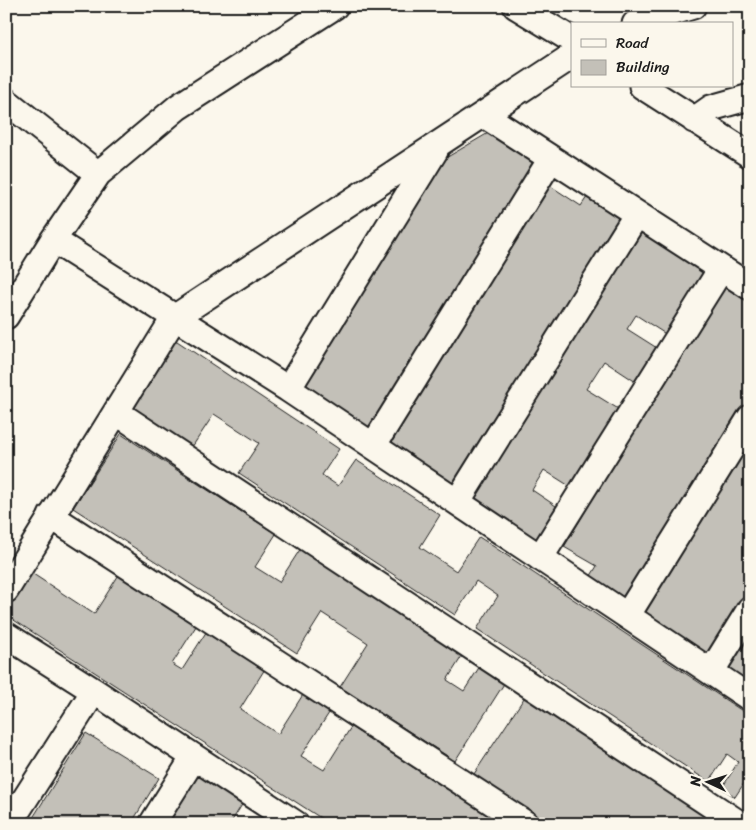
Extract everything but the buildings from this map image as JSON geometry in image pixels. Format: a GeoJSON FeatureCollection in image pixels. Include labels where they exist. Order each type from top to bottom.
{"type":"FeatureCollection","features":[{"type":"Feature","properties":{"kind":"street"},"geometry":{"type":"LineString","coordinates":[[6,316],[53,240],[98,174],[178,107],[335,6]]}},
{"type":"Feature","properties":{"kind":"street"},"geometry":{"type":"LineString","coordinates":[[516,6],[571,39]]}},
{"type":"Feature","properties":{"kind":"street"},"geometry":{"type":"LineString","coordinates":[[641,22],[693,6]]}},
{"type":"Feature","properties":{"kind":"street"},"geometry":{"type":"LineString","coordinates":[[6,590],[174,318],[571,57]]}},
{"type":"Feature","properties":{"kind":"street"},"geometry":{"type":"LineString","coordinates":[[645,88],[750,156]]}},
{"type":"Feature","properties":{"kind":"street"},"geometry":{"type":"LineString","coordinates":[[694,120],[711,108],[750,98]]}},
{"type":"Feature","properties":{"kind":"street"},"geometry":{"type":"LineString","coordinates":[[6,101],[98,174]]}},
{"type":"Feature","properties":{"kind":"street"},"geometry":{"type":"LineString","coordinates":[[484,115],[750,287]]}},
{"type":"Feature","properties":{"kind":"street"},"geometry":{"type":"LineString","coordinates":[[288,389],[438,145]]}},
{"type":"Feature","properties":{"kind":"street"},"geometry":{"type":"LineString","coordinates":[[374,446],[551,159]]}},
{"type":"Feature","properties":{"kind":"street"},"geometry":{"type":"LineString","coordinates":[[457,502],[637,214]]}},
{"type":"Feature","properties":{"kind":"street"},"geometry":{"type":"LineString","coordinates":[[53,240],[288,389],[750,698]]}},
{"type":"Feature","properties":{"kind":"street"},"geometry":{"type":"LineString","coordinates":[[540,558],[721,269]]}},
{"type":"Feature","properties":{"kind":"street"},"geometry":{"type":"LineString","coordinates":[[116,412],[742,824],[750,813]]}},
{"type":"Feature","properties":{"kind":"street"},"geometry":{"type":"LineString","coordinates":[[628,616],[750,418]]}},
{"type":"Feature","properties":{"kind":"street"},"geometry":{"type":"LineString","coordinates":[[52,516],[526,824]]}},
{"type":"Feature","properties":{"kind":"street"},"geometry":{"type":"LineString","coordinates":[[711,672],[750,609]]}},
{"type":"Feature","properties":{"kind":"street"},"geometry":{"type":"LineString","coordinates":[[6,635],[296,824]]}},
{"type":"Feature","properties":{"kind":"street"},"geometry":{"type":"LineString","coordinates":[[9,824],[94,691]]}},
{"type":"Feature","properties":{"kind":"street"},"geometry":{"type":"LineString","coordinates":[[152,824],[194,757]]}}]}
